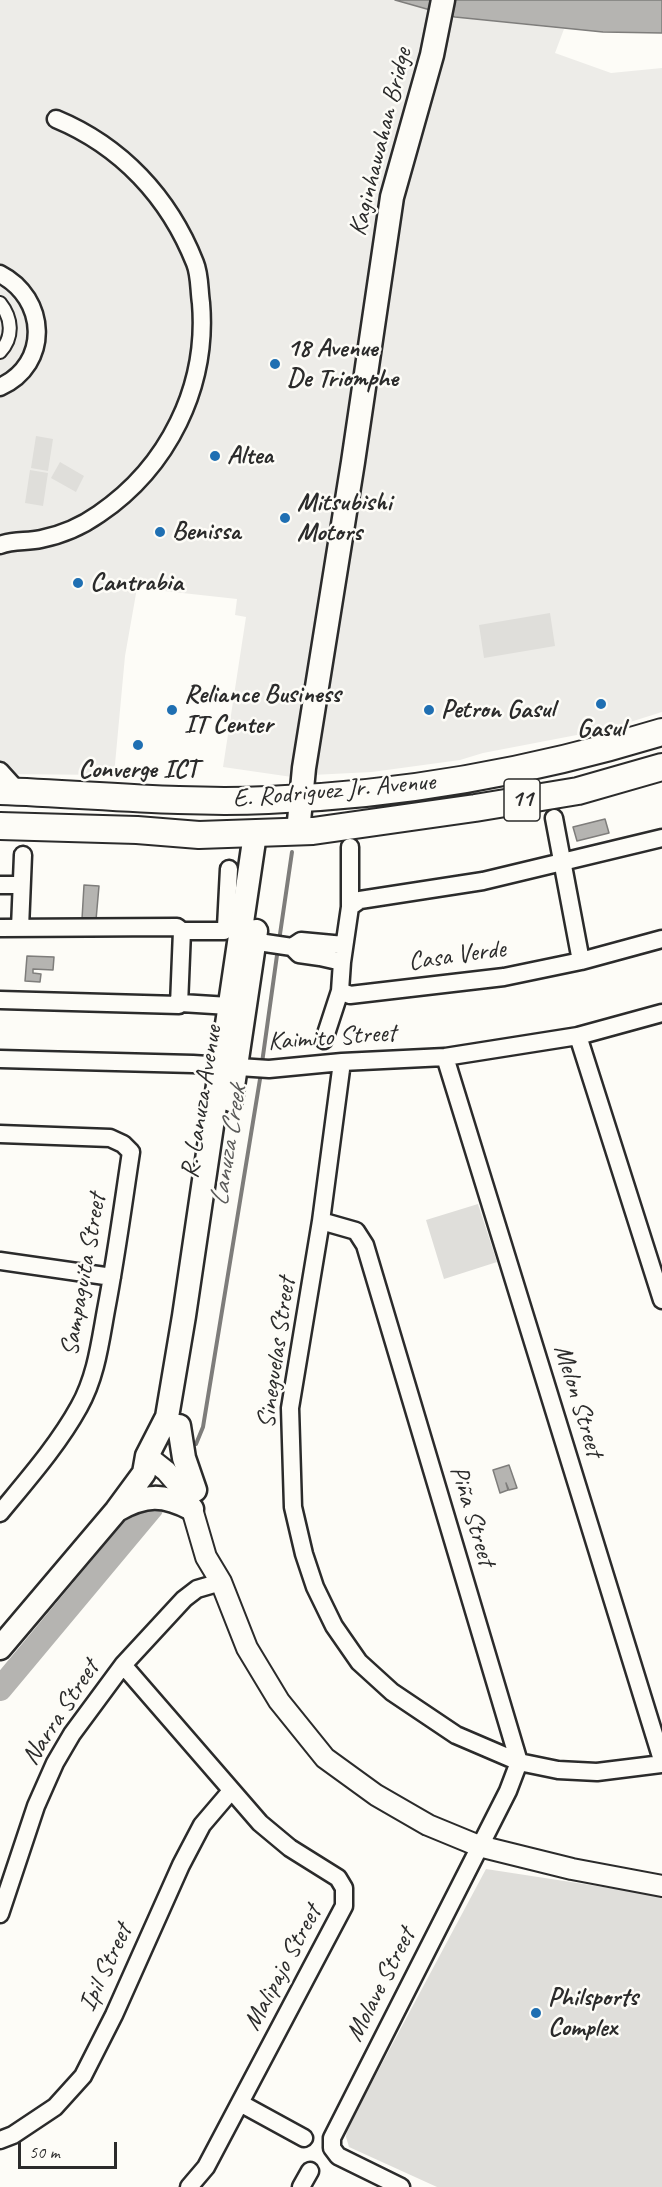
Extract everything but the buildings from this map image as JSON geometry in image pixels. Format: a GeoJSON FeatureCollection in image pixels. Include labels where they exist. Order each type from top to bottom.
{"type":"FeatureCollection","features":[{"type":"Feature","properties":{"kind":"main road","name":"Kaginhawahan Bridge"},"geometry":{"type":"LineString","coordinates":[[298,832],[299,798],[353,462],[392,197],[432,55],[444,0]]}},
{"type":"Feature","properties":{"kind":"main road","name":"E. Rodriguez Jr. Avenue"},"geometry":{"type":"LineString","coordinates":[[9,792],[201,801],[299,798],[376,791],[475,777],[573,758],[662,732]]}},
{"type":"Feature","properties":{"kind":"main road","name":"E. Rodriguez Jr. Avenue"},"geometry":{"type":"LineString","coordinates":[[0,826],[137,830],[199,835],[263,827],[298,832],[475,808],[578,791],[662,767]]}},
{"type":"Feature","properties":{"kind":"main road"},"geometry":{"type":"LineString","coordinates":[[245,800],[263,827],[299,798]]}},
{"type":"Feature","properties":{"kind":"main road","name":"R. Lanuza Avenue"},"geometry":{"type":"LineString","coordinates":[[0,1648],[116,1511],[179,1426],[245,1068],[263,827]]}},
{"type":"Feature","properties":{"kind":"main road","name":"R. Lanuza Avenue"},"geometry":{"type":"LineString","coordinates":[[153,1459],[167,1417],[174,1376],[245,1068],[229,1006],[254,941]]}},
{"type":"Feature","properties":{"kind":"main road"},"geometry":{"type":"LineString","coordinates":[[116,1511],[140,1499],[155,1497],[194,1500],[179,1426]]}},
{"type":"Feature","properties":{"kind":"street"},"geometry":{"type":"LineString","coordinates":[[0,545],[40,539],[71,530],[98,515],[128,492],[151,467],[172,436],[191,396],[200,360],[202,321],[199,280],[195,264],[173,221],[137,172],[92,137],[56,119]]}},
{"type":"Feature","properties":{"kind":"street"},"geometry":{"type":"LineString","coordinates":[[0,274],[17,285],[31,303],[35,314],[37,337],[24,369],[0,387]]}},
{"type":"Feature","properties":{"kind":"street"},"geometry":{"type":"LineString","coordinates":[[0,303],[6,312],[10,330],[8,340],[0,352]]}},
{"type":"Feature","properties":{"kind":"street"},"geometry":{"type":"LineString","coordinates":[[0,771],[9,792]]}},
{"type":"Feature","properties":{"kind":"street"},"geometry":{"type":"LineString","coordinates":[[554,819],[581,961]]}},
{"type":"Feature","properties":{"kind":"street"},"geometry":{"type":"LineString","coordinates":[[350,906],[360,900],[483,881],[662,838]]}},
{"type":"Feature","properties":{"kind":"street"},"geometry":{"type":"LineString","coordinates":[[324,1040],[340,991],[350,906],[350,847]]}},
{"type":"Feature","properties":{"kind":"street"},"geometry":{"type":"LineString","coordinates":[[20,928],[23,855]]}},
{"type":"Feature","properties":{"kind":"street"},"geometry":{"type":"LineString","coordinates":[[0,928],[177,927],[182,931],[224,931],[230,869]]}},
{"type":"Feature","properties":{"kind":"street"},"geometry":{"type":"LineString","coordinates":[[0,885],[21,885]]}},
{"type":"Feature","properties":{"kind":"street"},"geometry":{"type":"LineString","coordinates":[[181,1003],[182,931]]}},
{"type":"Feature","properties":{"kind":"street","name":"Casa Verde"},"geometry":{"type":"LineString","coordinates":[[340,991],[350,995],[504,976],[581,961],[662,939]]}},
{"type":"Feature","properties":{"kind":"street"},"geometry":{"type":"LineString","coordinates":[[291,946],[301,940],[344,945]]}},
{"type":"Feature","properties":{"kind":"street"},"geometry":{"type":"LineString","coordinates":[[254,941],[291,946],[300,954],[342,962]]}},
{"type":"Feature","properties":{"kind":"street"},"geometry":{"type":"LineString","coordinates":[[0,1000],[229,1006]]}},
{"type":"Feature","properties":{"kind":"street","name":"Kaimito Street"},"geometry":{"type":"LineString","coordinates":[[0,1059],[193,1064],[245,1068],[445,1057],[578,1036],[662,1013]]}},
{"type":"Feature","properties":{"kind":"street"},"geometry":{"type":"LineString","coordinates":[[578,1036],[662,1300]]}},
{"type":"Feature","properties":{"kind":"street","name":"Melon Street"},"geometry":{"type":"LineString","coordinates":[[445,1057],[662,1762]]}},
{"type":"Feature","properties":{"kind":"street","name":"Sineguelas Street"},"geometry":{"type":"LineString","coordinates":[[342,1062],[321,1221],[290,1408],[293,1507],[304,1554],[315,1587],[334,1626],[359,1662],[392,1692],[456,1735],[519,1762],[558,1770],[597,1772],[662,1762]]}},
{"type":"Feature","properties":{"kind":"street","name":"Sampaguita Street"},"geometry":{"type":"LineString","coordinates":[[0,1134],[110,1138],[123,1144],[131,1152],[112,1277],[96,1362],[80,1406],[0,1513]]}},
{"type":"Feature","properties":{"kind":"street","name":"Piña Street"},"geometry":{"type":"LineString","coordinates":[[321,1221],[356,1231],[365,1245],[519,1762]]}},
{"type":"Feature","properties":{"kind":"street"},"geometry":{"type":"LineString","coordinates":[[0,1261],[112,1277]]}},
{"type":"Feature","properties":{"kind":"street"},"geometry":{"type":"LineString","coordinates":[[153,1459],[194,1500],[206,1557],[219,1577],[247,1648],[262,1677],[296,1724],[325,1758],[386,1801],[428,1825],[479,1846],[572,1869],[662,1886]]}},
{"type":"Feature","properties":{"kind":"street","name":"Narra Street"},"geometry":{"type":"LineString","coordinates":[[0,1914],[36,1806],[55,1763],[72,1734],[123,1665],[190,1594],[219,1577]]}},
{"type":"Feature","properties":{"kind":"street","name":"Malipajo Street"},"geometry":{"type":"LineString","coordinates":[[123,1665],[260,1823],[290,1848],[338,1878],[344,1888],[344,1906],[206,2167],[189,2187]]}},
{"type":"Feature","properties":{"kind":"street"},"geometry":{"type":"LineString","coordinates":[[479,1846],[508,1791],[519,1762]]}},
{"type":"Feature","properties":{"kind":"street","name":"Ipil Street"},"geometry":{"type":"LineString","coordinates":[[0,2140],[55,2107],[82,2076],[114,2014],[181,1865],[202,1825],[231,1791]]}},
{"type":"Feature","properties":{"kind":"street","name":"Molave Street"},"geometry":{"type":"LineString","coordinates":[[401,2187],[338,2156],[332,2148],[332,2138],[479,1846]]}},
{"type":"Feature","properties":{"kind":"street"},"geometry":{"type":"LineString","coordinates":[[240,2103],[304,2138]]}},
{"type":"Feature","properties":{"kind":"street"},"geometry":{"type":"LineString","coordinates":[[301,2187],[310,2171]]}},
{"type":"Feature","properties":{"kind":"shaded area"},"geometry":{"type":"Polygon","coordinates":[[[0,0],[395,0],[430,10],[374,230],[292,777],[223,767],[246,617],[235,615],[237,599],[137,588],[125,656],[114,775],[0,774],[0,0]]]}},
{"type":"Feature","properties":{"kind":"shaded area"},"geometry":{"type":"Polygon","coordinates":[[[395,0],[662,0],[662,33],[603,32],[455,17],[395,0]]]}},
{"type":"Feature","properties":{"kind":"shaded area"},"geometry":{"type":"Polygon","coordinates":[[[454,17],[564,29],[555,53],[611,73],[662,68],[662,712],[608,729],[483,753],[460,760],[372,772],[312,775],[398,219],[454,17]]]}},
{"type":"Feature","properties":{"kind":"shaded area"},"geometry":{"type":"Polygon","coordinates":[[[36,436],[53,439],[48,471],[31,468],[36,436]]]}},
{"type":"Feature","properties":{"kind":"shaded area"},"geometry":{"type":"Polygon","coordinates":[[[60,462],[84,476],[76,492],[51,478],[60,462]]]}},
{"type":"Feature","properties":{"kind":"shaded area"},"geometry":{"type":"Polygon","coordinates":[[[30,470],[48,473],[43,506],[25,503],[30,470]]]}},
{"type":"Feature","properties":{"kind":"shaded area"},"geometry":{"type":"Polygon","coordinates":[[[550,613],[555,646],[484,658],[479,625],[550,613]]]}},
{"type":"Feature","properties":{"kind":"shaded area"},"geometry":{"type":"Polygon","coordinates":[[[605,819],[609,833],[577,841],[573,827],[605,819]]]}},
{"type":"Feature","properties":{"kind":"shaded area"},"geometry":{"type":"Polygon","coordinates":[[[84,885],[99,886],[96,920],[82,919],[84,885]]]}},
{"type":"Feature","properties":{"kind":"shaded area"},"geometry":{"type":"Polygon","coordinates":[[[27,956],[54,957],[53,970],[33,969],[33,973],[41,974],[40,982],[25,981],[27,956]]]}},
{"type":"Feature","properties":{"kind":"shaded area"},"geometry":{"type":"Polygon","coordinates":[[[478,1204],[497,1262],[444,1279],[426,1220],[478,1204]]]}},
{"type":"Feature","properties":{"kind":"shaded area"},"geometry":{"type":"Polygon","coordinates":[[[509,1465],[517,1488],[509,1490],[506,1483],[508,1490],[500,1493],[493,1470],[509,1465]]]}},
{"type":"Feature","properties":{"kind":"shaded area","name":"Philsports Complex"},"geometry":{"type":"Polygon","coordinates":[[[486,1869],[662,1896],[662,2187],[437,2187],[349,2147],[346,2137],[347,2129],[486,1869]]]}},
{"type":"Feature","properties":{"kind":"waterway","name":"Lanuza Creek"},"geometry":{"type":"LineString","coordinates":[[279,941],[292,852]]}},
{"type":"Feature","properties":{"kind":"waterway","name":"Lanuza Creek"},"geometry":{"type":"LineString","coordinates":[[262,1063],[278,948]]}},
{"type":"Feature","properties":{"kind":"waterway","name":"Lanuza Creek"},"geometry":{"type":"LineString","coordinates":[[196,1444],[203,1427],[261,1073]]}},
{"type":"Feature","properties":{"kind":"waterway"},"geometry":{"type":"LineString","coordinates":[[0,1689],[152,1507]]}},
{"type":"Feature","properties":{"kind":"place","name":"18 Avenue De Triomphe"},"geometry":{"type":"Point","coordinates":[275,364]}},
{"type":"Feature","properties":{"kind":"place","name":"Altea"},"geometry":{"type":"Point","coordinates":[215,456]}},
{"type":"Feature","properties":{"kind":"place","name":"Mitsubishi Motors"},"geometry":{"type":"Point","coordinates":[285,518]}},
{"type":"Feature","properties":{"kind":"place","name":"Benissa"},"geometry":{"type":"Point","coordinates":[160,532]}},
{"type":"Feature","properties":{"kind":"place","name":"Cantrabia"},"geometry":{"type":"Point","coordinates":[78,583]}},
{"type":"Feature","properties":{"kind":"place","name":"Gasul"},"geometry":{"type":"Point","coordinates":[601,704]}},
{"type":"Feature","properties":{"kind":"place","name":"Reliance Business IT Center"},"geometry":{"type":"Point","coordinates":[172,710]}},
{"type":"Feature","properties":{"kind":"place","name":"Petron Gasul"},"geometry":{"type":"Point","coordinates":[429,710]}},
{"type":"Feature","properties":{"kind":"place","name":"Converge ICT"},"geometry":{"type":"Point","coordinates":[138,745]}},
{"type":"Feature","properties":{"kind":"place","name":"Philsports Complex"},"geometry":{"type":"Point","coordinates":[536,2013]}}]}
